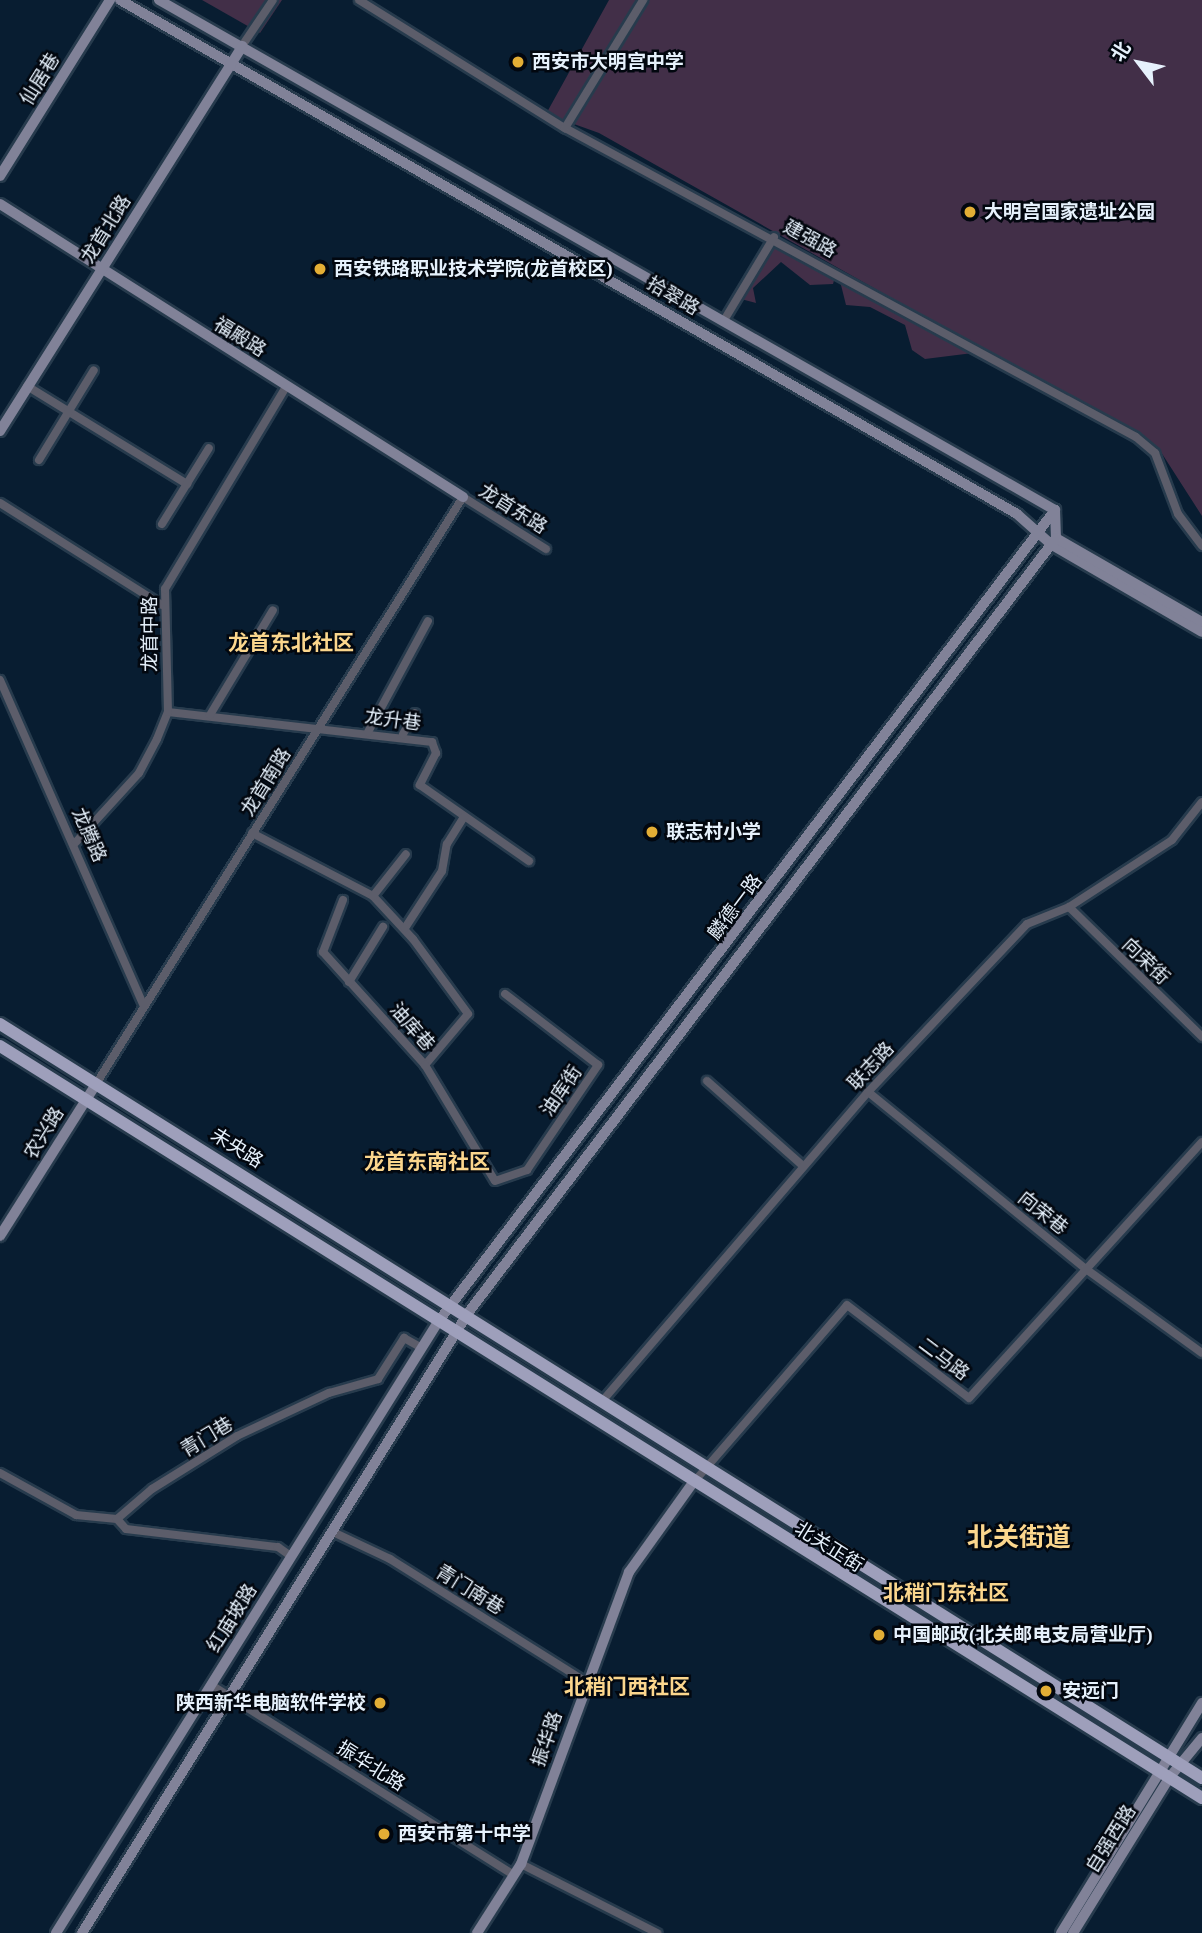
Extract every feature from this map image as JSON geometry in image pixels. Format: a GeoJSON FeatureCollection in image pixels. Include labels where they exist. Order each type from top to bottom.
{"type":"FeatureCollection","features":[{"type":"Feature","properties":{"kind":"main road","name":"仙居巷"},"geometry":{"type":"LineString","coordinates":[[0,176],[110,0]]}},
{"type":"Feature","properties":{"kind":"main road","name":"拾翠路"},"geometry":{"type":"LineString","coordinates":[[120,0],[232,62],[1054,541],[1202,632]]}},
{"type":"Feature","properties":{"kind":"main road","name":"拾翠路"},"geometry":{"type":"LineString","coordinates":[[159,0],[1055,510]]}},
{"type":"Feature","properties":{"kind":"main road","name":"龙首北路"},"geometry":{"type":"LineString","coordinates":[[0,431],[242,46]]}},
{"type":"Feature","properties":{"kind":"main road","name":"福殿路"},"geometry":{"type":"LineString","coordinates":[[0,204],[463,497]]}},
{"type":"Feature","properties":{"kind":"main road","name":"麟德一路"},"geometry":{"type":"LineString","coordinates":[[438,1322],[454,1305],[1042,534],[1055,510]]}},
{"type":"Feature","properties":{"kind":"main road"},"geometry":{"type":"LineString","coordinates":[[1054,541],[1055,510]]}},
{"type":"Feature","properties":{"kind":"main road","name":"拾翠路"},"geometry":{"type":"LineString","coordinates":[[1054,541],[1202,622]]}},
{"type":"Feature","properties":{"kind":"main road","name":"麟德一路"},"geometry":{"type":"LineString","coordinates":[[456,1334],[468,1313],[1054,541]]}},
{"type":"Feature","properties":{"kind":"main road","name":"未央路"},"geometry":{"type":"LineString","coordinates":[[0,1024],[454,1305]]}},
{"type":"Feature","properties":{"kind":"main road","name":"未央路"},"geometry":{"type":"LineString","coordinates":[[0,1046],[438,1322]]}},
{"type":"Feature","properties":{"kind":"main road","name":"农兴路"},"geometry":{"type":"LineString","coordinates":[[0,1236],[96,1084]]}},
{"type":"Feature","properties":{"kind":"main road","name":"北关正街"},"geometry":{"type":"LineString","coordinates":[[454,1305],[1170,1753],[1202,1778]]}},
{"type":"Feature","properties":{"kind":"main road","name":"北关正街"},"geometry":{"type":"LineString","coordinates":[[438,1322],[692,1484],[1202,1798]]}},
{"type":"Feature","properties":{"kind":"main road","name":"红庙坡路"},"geometry":{"type":"LineString","coordinates":[[56,1933],[438,1322]]}},
{"type":"Feature","properties":{"kind":"main road","name":"红庙坡路"},"geometry":{"type":"LineString","coordinates":[[82,1933],[456,1334]]}},
{"type":"Feature","properties":{"kind":"main road","name":"振华路"},"geometry":{"type":"LineString","coordinates":[[477,1933],[522,1864],[586,1682],[629,1572],[692,1484]]}},
{"type":"Feature","properties":{"kind":"main road"},"geometry":{"type":"LineString","coordinates":[[1164,1777],[1170,1753],[1202,1703]]}},
{"type":"Feature","properties":{"kind":"main road","name":"自强西路"},"geometry":{"type":"LineString","coordinates":[[1061,1933],[1164,1777],[1184,1766],[1202,1738]]}},
{"type":"Feature","properties":{"kind":"main road","name":"自强西路"},"geometry":{"type":"LineString","coordinates":[[1073,1933],[1164,1777]]}},
{"type":"Feature","properties":{"kind":"street"},"geometry":{"type":"LineString","coordinates":[[242,46],[273,0]]}},
{"type":"Feature","properties":{"kind":"street","name":"建强路"},"geometry":{"type":"LineString","coordinates":[[359,0],[565,128],[774,237],[1136,437],[1155,453],[1178,514],[1202,546]]}},
{"type":"Feature","properties":{"kind":"street"},"geometry":{"type":"LineString","coordinates":[[565,128],[643,0]]}},
{"type":"Feature","properties":{"kind":"street"},"geometry":{"type":"LineString","coordinates":[[723,323],[774,237]]}},
{"type":"Feature","properties":{"kind":"street"},"geometry":{"type":"LineString","coordinates":[[39,460],[94,370]]}},
{"type":"Feature","properties":{"kind":"street"},"geometry":{"type":"LineString","coordinates":[[27,386],[187,484]]}},
{"type":"Feature","properties":{"kind":"street","name":"龙首中路"},"geometry":{"type":"LineString","coordinates":[[76,842],[139,773],[168,712],[162,605],[171,578],[286,387]]}},
{"type":"Feature","properties":{"kind":"street"},"geometry":{"type":"LineString","coordinates":[[162,524],[209,448]]}},
{"type":"Feature","properties":{"kind":"street","name":"龙首东路"},"geometry":{"type":"LineString","coordinates":[[463,497],[546,549]]}},
{"type":"Feature","properties":{"kind":"street","name":"龙首南路"},"geometry":{"type":"LineString","coordinates":[[96,1084],[463,497]]}},
{"type":"Feature","properties":{"kind":"street"},"geometry":{"type":"LineString","coordinates":[[0,503],[162,605]]}},
{"type":"Feature","properties":{"kind":"street"},"geometry":{"type":"LineString","coordinates":[[210,715],[273,610]]}},
{"type":"Feature","properties":{"kind":"street"},"geometry":{"type":"LineString","coordinates":[[368,732],[428,621]]}},
{"type":"Feature","properties":{"kind":"street","name":"龙腾路"},"geometry":{"type":"LineString","coordinates":[[0,680],[76,842],[144,1006]]}},
{"type":"Feature","properties":{"kind":"street","name":"龙升巷"},"geometry":{"type":"LineString","coordinates":[[168,712],[403,734],[432,742],[436,753],[421,785],[529,861]]}},
{"type":"Feature","properties":{"kind":"street"},"geometry":{"type":"LineString","coordinates":[[403,734],[415,713]]}},
{"type":"Feature","properties":{"kind":"street","name":"联志路"},"geometry":{"type":"LineString","coordinates":[[604,1399],[868,1092],[1027,924],[1069,907],[1172,840],[1202,802]]}},
{"type":"Feature","properties":{"kind":"street"},"geometry":{"type":"LineString","coordinates":[[405,928],[442,871],[447,844],[464,817]]}},
{"type":"Feature","properties":{"kind":"street"},"geometry":{"type":"LineString","coordinates":[[252,833],[373,896],[405,928],[468,1014],[425,1065]]}},
{"type":"Feature","properties":{"kind":"street"},"geometry":{"type":"LineString","coordinates":[[373,896],[406,854]]}},
{"type":"Feature","properties":{"kind":"street","name":"油库巷"},"geometry":{"type":"LineString","coordinates":[[343,900],[322,950],[425,1065],[495,1181]]}},
{"type":"Feature","properties":{"kind":"street","name":"向荣街"},"geometry":{"type":"LineString","coordinates":[[1069,907],[1202,1037]]}},
{"type":"Feature","properties":{"kind":"street"},"geometry":{"type":"LineString","coordinates":[[349,982],[383,927]]}},
{"type":"Feature","properties":{"kind":"street","name":"油库街"},"geometry":{"type":"LineString","coordinates":[[495,1181],[527,1170],[598,1065],[505,994]]}},
{"type":"Feature","properties":{"kind":"street"},"geometry":{"type":"LineString","coordinates":[[707,1081],[803,1166]]}},
{"type":"Feature","properties":{"kind":"street","name":"向荣巷"},"geometry":{"type":"LineString","coordinates":[[868,1092],[1086,1269],[1202,1353]]}},
{"type":"Feature","properties":{"kind":"street","name":"二马路"},"geometry":{"type":"LineString","coordinates":[[692,1484],[847,1305],[970,1398],[1202,1142]]}},
{"type":"Feature","properties":{"kind":"street","name":"青门巷"},"geometry":{"type":"LineString","coordinates":[[117,1519],[152,1489],[237,1436],[328,1393],[378,1379],[404,1338],[422,1348]]}},
{"type":"Feature","properties":{"kind":"street"},"geometry":{"type":"LineString","coordinates":[[0,1473],[76,1516],[117,1519],[126,1529],[278,1547],[292,1556]]}},
{"type":"Feature","properties":{"kind":"street","name":"青门南巷"},"geometry":{"type":"LineString","coordinates":[[332,1532],[390,1559],[586,1682]]}},
{"type":"Feature","properties":{"kind":"street","name":"振华北路"},"geometry":{"type":"LineString","coordinates":[[211,1685],[514,1875]]}},
{"type":"Feature","properties":{"kind":"street"},"geometry":{"type":"LineString","coordinates":[[522,1864],[657,1933]]}},
{"type":"Feature","properties":{"kind":"shaded area"},"geometry":{"type":"Polygon","coordinates":[[[202,0],[282,0],[260,33],[202,0]]]}},
{"type":"Feature","properties":{"kind":"shaded area","name":"大明宫国家遗址公园"},"geometry":{"type":"Polygon","coordinates":[[[609,0],[1202,0],[1202,516],[1159,449],[599,133],[546,114],[609,0]]]}},
{"type":"Feature","properties":{"kind":"shaded area"},"geometry":{"type":"Polygon","coordinates":[[[774,243],[835,277],[833,284],[810,285],[781,262],[753,288],[756,303],[741,299],[774,243]]]}},
{"type":"Feature","properties":{"kind":"shaded area"},"geometry":{"type":"Polygon","coordinates":[[[840,281],[973,353],[925,359],[912,350],[905,325],[870,307],[846,305],[840,281]]]}},
{"type":"Feature","properties":{"kind":"place","name":"西安市大明宫中学"},"geometry":{"type":"Point","coordinates":[518,62]}},
{"type":"Feature","properties":{"kind":"place","name":"大明宫国家遗址公园"},"geometry":{"type":"Point","coordinates":[970,212]}},
{"type":"Feature","properties":{"kind":"place","name":"西安铁路职业技术学院(龙首校区)"},"geometry":{"type":"Point","coordinates":[320,269]}},
{"type":"Feature","properties":{"kind":"place","name":"联志村小学"},"geometry":{"type":"Point","coordinates":[652,832]}},
{"type":"Feature","properties":{"kind":"place","name":"中国邮政(北关邮电支局营业厅)"},"geometry":{"type":"Point","coordinates":[879,1635]}},
{"type":"Feature","properties":{"kind":"place","name":"安远门"},"geometry":{"type":"Point","coordinates":[1046,1691]}},
{"type":"Feature","properties":{"kind":"place","name":"陕西新华电脑软件学校"},"geometry":{"type":"Point","coordinates":[380,1703]}},
{"type":"Feature","properties":{"kind":"place","name":"西安市第十中学"},"geometry":{"type":"Point","coordinates":[384,1834]}},
{"type":"Feature","properties":{"kind":"district","name":"龙首东北社区"},"geometry":{"type":"Point","coordinates":[291,643]}},
{"type":"Feature","properties":{"kind":"district","name":"龙首东南社区"},"geometry":{"type":"Point","coordinates":[427,1162]}},
{"type":"Feature","properties":{"kind":"district","name":"北关街道"},"geometry":{"type":"Point","coordinates":[1019,1538]}},
{"type":"Feature","properties":{"kind":"district","name":"北稍门东社区"},"geometry":{"type":"Point","coordinates":[946,1593]}},
{"type":"Feature","properties":{"kind":"district","name":"北稍门西社区"},"geometry":{"type":"Point","coordinates":[627,1687]}}]}
